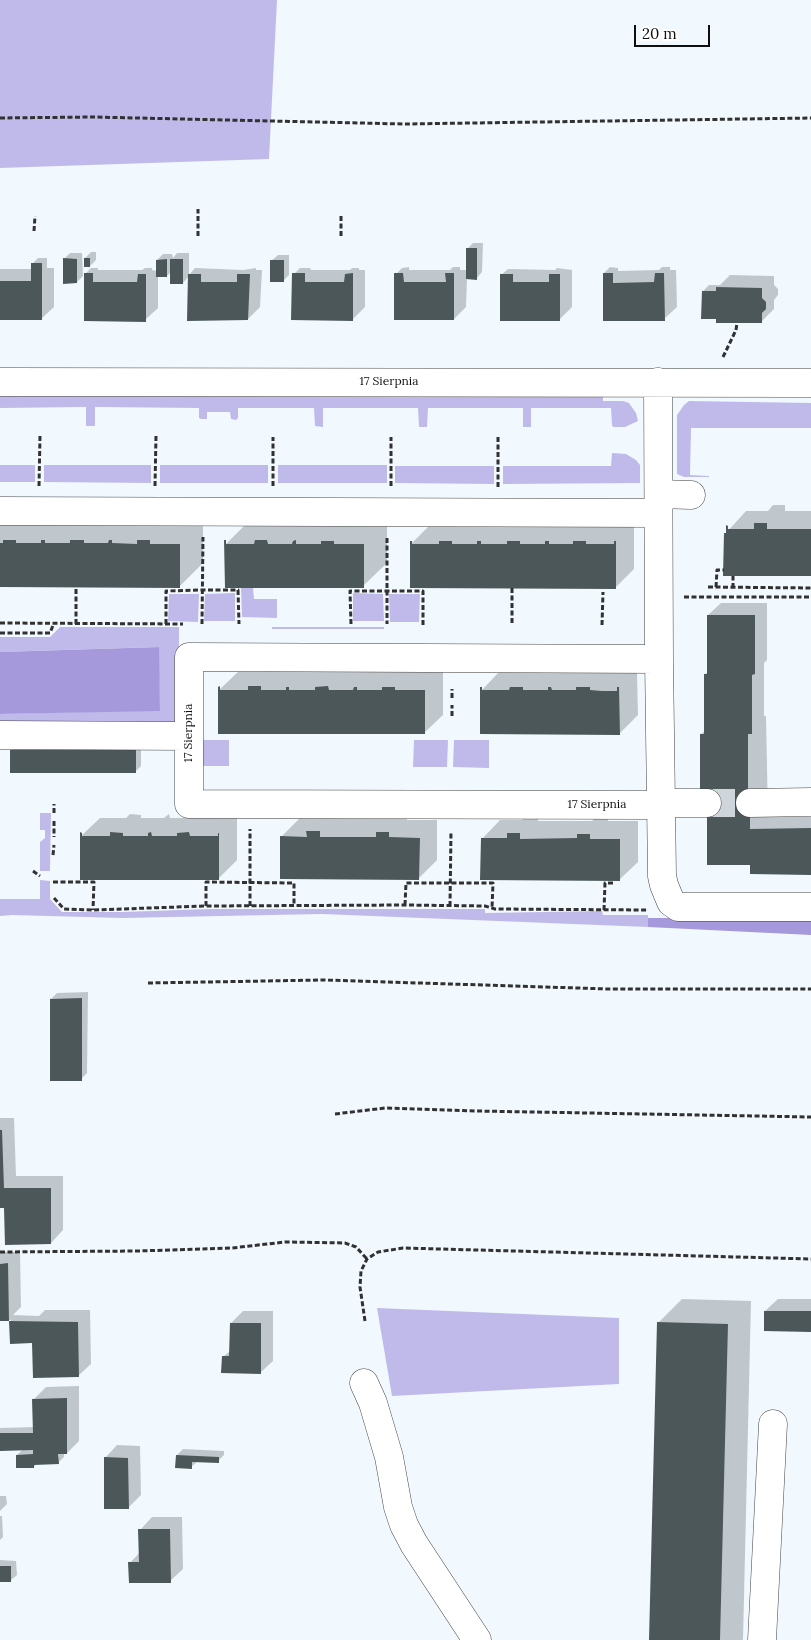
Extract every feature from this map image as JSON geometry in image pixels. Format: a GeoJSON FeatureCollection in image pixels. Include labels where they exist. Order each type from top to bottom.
{"type":"FeatureCollection","features":[{"type":"Feature","properties":{"kind":"street","name":"17 Sierpnia"},"geometry":{"type":"LineString","coordinates":[[0,382],[811,383]]}},
{"type":"Feature","properties":{"kind":"street"},"geometry":{"type":"LineString","coordinates":[[658,382],[662,876],[667,894],[678,907],[811,907]]}},
{"type":"Feature","properties":{"kind":"street"},"geometry":{"type":"LineString","coordinates":[[0,511],[658,504],[691,495]]}},
{"type":"Feature","properties":{"kind":"street","name":"17 Sierpnia"},"geometry":{"type":"LineString","coordinates":[[659,659],[189,658],[189,804],[647,805],[662,803]]}},
{"type":"Feature","properties":{"kind":"street"},"geometry":{"type":"LineString","coordinates":[[0,735],[189,736]]}},
{"type":"Feature","properties":{"kind":"street"},"geometry":{"type":"LineString","coordinates":[[750,803],[811,802]]}},
{"type":"Feature","properties":{"kind":"street"},"geometry":{"type":"LineString","coordinates":[[662,803],[707,803]]}},
{"type":"Feature","properties":{"kind":"street"},"geometry":{"type":"LineString","coordinates":[[364,1383],[373,1403],[389,1457],[398,1507],[404,1525],[414,1544],[477,1640]]}},
{"type":"Feature","properties":{"kind":"street"},"geometry":{"type":"LineString","coordinates":[[762,1640],[773,1424]]}},
{"type":"Feature","properties":{"kind":"path"},"geometry":{"type":"LineString","coordinates":[[0,118],[103,117],[404,124],[811,118]]}},
{"type":"Feature","properties":{"kind":"path"},"geometry":{"type":"LineString","coordinates":[[198,209],[198,236]]}},
{"type":"Feature","properties":{"kind":"path"},"geometry":{"type":"LineString","coordinates":[[34,231],[35,216]]}},
{"type":"Feature","properties":{"kind":"path"},"geometry":{"type":"LineString","coordinates":[[341,216],[341,238]]}},
{"type":"Feature","properties":{"kind":"path"},"geometry":{"type":"LineString","coordinates":[[719,363],[736,330],[737,323]]}},
{"type":"Feature","properties":{"kind":"path"},"geometry":{"type":"LineString","coordinates":[[39,480],[40,436]]}},
{"type":"Feature","properties":{"kind":"path"},"geometry":{"type":"LineString","coordinates":[[155,492],[156,436]]}},
{"type":"Feature","properties":{"kind":"path"},"geometry":{"type":"LineString","coordinates":[[273,436],[273,493]]}},
{"type":"Feature","properties":{"kind":"path"},"geometry":{"type":"LineString","coordinates":[[391,437],[391,493]]}},
{"type":"Feature","properties":{"kind":"path"},"geometry":{"type":"LineString","coordinates":[[498,437],[498,493]]}},
{"type":"Feature","properties":{"kind":"path"},"geometry":{"type":"LineString","coordinates":[[202,541],[202,624]]}},
{"type":"Feature","properties":{"kind":"path"},"geometry":{"type":"LineString","coordinates":[[387,545],[387,624]]}},
{"type":"Feature","properties":{"kind":"path"},"geometry":{"type":"LineString","coordinates":[[716,587],[716,570],[724,570]]}},
{"type":"Feature","properties":{"kind":"path"},"geometry":{"type":"LineString","coordinates":[[733,576],[733,588]]}},
{"type":"Feature","properties":{"kind":"path"},"geometry":{"type":"LineString","coordinates":[[76,587],[76,624]]}},
{"type":"Feature","properties":{"kind":"path"},"geometry":{"type":"LineString","coordinates":[[708,587],[811,588]]}},
{"type":"Feature","properties":{"kind":"path"},"geometry":{"type":"LineString","coordinates":[[512,588],[512,624]]}},
{"type":"Feature","properties":{"kind":"path"},"geometry":{"type":"LineString","coordinates":[[166,624],[166,591],[202,590],[238,590],[239,624]]}},
{"type":"Feature","properties":{"kind":"path"},"geometry":{"type":"LineString","coordinates":[[350,624],[350,591],[423,591],[423,625]]}},
{"type":"Feature","properties":{"kind":"path"},"geometry":{"type":"LineString","coordinates":[[602,625],[603,592]]}},
{"type":"Feature","properties":{"kind":"path"},"geometry":{"type":"LineString","coordinates":[[684,598],[811,597]]}},
{"type":"Feature","properties":{"kind":"path"},"geometry":{"type":"LineString","coordinates":[[0,623],[183,624]]}},
{"type":"Feature","properties":{"kind":"path"},"geometry":{"type":"LineString","coordinates":[[0,633],[50,633],[54,623]]}},
{"type":"Feature","properties":{"kind":"path"},"geometry":{"type":"LineString","coordinates":[[452,689],[452,698]]}},
{"type":"Feature","properties":{"kind":"path"},"geometry":{"type":"LineString","coordinates":[[452,705],[452,716]]}},
{"type":"Feature","properties":{"kind":"path"},"geometry":{"type":"LineString","coordinates":[[54,804],[54,814]]}},
{"type":"Feature","properties":{"kind":"path"},"geometry":{"type":"LineString","coordinates":[[54,821],[54,837]]}},
{"type":"Feature","properties":{"kind":"path"},"geometry":{"type":"LineString","coordinates":[[250,836],[250,906]]}},
{"type":"Feature","properties":{"kind":"path"},"geometry":{"type":"LineString","coordinates":[[450,906],[451,837]]}},
{"type":"Feature","properties":{"kind":"path"},"geometry":{"type":"LineString","coordinates":[[53,855],[54,845]]}},
{"type":"Feature","properties":{"kind":"path"},"geometry":{"type":"LineString","coordinates":[[33,871],[40,876]]}},
{"type":"Feature","properties":{"kind":"path"},"geometry":{"type":"LineString","coordinates":[[53,882],[94,882],[94,910]]}},
{"type":"Feature","properties":{"kind":"path"},"geometry":{"type":"LineString","coordinates":[[206,906],[206,882],[294,883],[294,906]]}},
{"type":"Feature","properties":{"kind":"path"},"geometry":{"type":"LineString","coordinates":[[405,905],[406,883],[493,883],[492,908]]}},
{"type":"Feature","properties":{"kind":"path"},"geometry":{"type":"LineString","coordinates":[[604,910],[605,883],[613,883]]}},
{"type":"Feature","properties":{"kind":"path"},"geometry":{"type":"LineString","coordinates":[[54,898],[64,909],[94,910],[206,906],[405,905],[648,910]]}},
{"type":"Feature","properties":{"kind":"path"},"geometry":{"type":"LineString","coordinates":[[148,983],[324,980],[609,989],[811,989]]}},
{"type":"Feature","properties":{"kind":"path"},"geometry":{"type":"LineString","coordinates":[[335,1114],[385,1108],[477,1112],[811,1117]]}},
{"type":"Feature","properties":{"kind":"path"},"geometry":{"type":"LineString","coordinates":[[0,1252],[138,1251],[232,1248],[285,1242],[345,1243],[356,1247],[367,1259]]}},
{"type":"Feature","properties":{"kind":"path"},"geometry":{"type":"LineString","coordinates":[[365,1321],[360,1287],[361,1271],[367,1259],[378,1252],[403,1248],[811,1259]]}},
{"type":"Feature","properties":{"kind":"shaded area"},"geometry":{"type":"Polygon","coordinates":[[[0,0],[277,0],[269,159],[0,168],[0,0]]]}},
{"type":"Feature","properties":{"kind":"shaded area"},"geometry":{"type":"Polygon","coordinates":[[[0,393],[603,393],[603,401],[623,401],[629,403],[636,413],[638,421],[625,427],[613,427],[611,408],[531,408],[531,427],[523,427],[523,408],[428,408],[427,427],[419,427],[418,408],[323,408],[323,427],[315,426],[314,408],[238,408],[238,418],[236,420],[231,419],[230,412],[207,412],[207,419],[201,419],[199,418],[199,408],[95,407],[95,426],[86,426],[86,407],[0,408],[0,393]]]}},
{"type":"Feature","properties":{"kind":"shaded area"},"geometry":{"type":"Polygon","coordinates":[[[689,401],[811,403],[811,428],[691,428],[690,475],[709,477],[684,477],[677,474],[677,415],[689,401]]]}},
{"type":"Feature","properties":{"kind":"shaded area"},"geometry":{"type":"Polygon","coordinates":[[[612,453],[626,454],[636,460],[640,465],[640,483],[503,484],[503,466],[611,466],[612,453]]]}},
{"type":"Feature","properties":{"kind":"shaded area"},"geometry":{"type":"Polygon","coordinates":[[[0,465],[35,465],[35,482],[0,482],[0,465]]]}},
{"type":"Feature","properties":{"kind":"shaded area"},"geometry":{"type":"Polygon","coordinates":[[[44,465],[151,465],[151,483],[44,482],[44,465]]]}},
{"type":"Feature","properties":{"kind":"shaded area"},"geometry":{"type":"Polygon","coordinates":[[[160,465],[268,465],[268,483],[160,483],[160,465]]]}},
{"type":"Feature","properties":{"kind":"shaded area"},"geometry":{"type":"Polygon","coordinates":[[[278,465],[387,465],[387,483],[278,483],[278,465]]]}},
{"type":"Feature","properties":{"kind":"shaded area"},"geometry":{"type":"Polygon","coordinates":[[[395,466],[494,466],[494,484],[395,483],[395,466]]]}},
{"type":"Feature","properties":{"kind":"shaded area"},"geometry":{"type":"Polygon","coordinates":[[[241,588],[253,588],[254,599],[277,599],[277,618],[242,617],[241,588]]]}},
{"type":"Feature","properties":{"kind":"shaded area"},"geometry":{"type":"Polygon","coordinates":[[[235,593],[235,621],[204,621],[205,594],[235,593]]]}},
{"type":"Feature","properties":{"kind":"shaded area"},"geometry":{"type":"Polygon","coordinates":[[[353,593],[383,594],[384,621],[353,621],[353,593]]]}},
{"type":"Feature","properties":{"kind":"shaded area"},"geometry":{"type":"Polygon","coordinates":[[[169,594],[199,594],[198,622],[168,621],[169,594]]]}},
{"type":"Feature","properties":{"kind":"shaded area"},"geometry":{"type":"Polygon","coordinates":[[[389,594],[420,594],[419,622],[390,622],[389,594]]]}},
{"type":"Feature","properties":{"kind":"shaded area"},"geometry":{"type":"Polygon","coordinates":[[[60,627],[179,627],[179,717],[171,725],[0,725],[0,714],[160,710],[158,647],[0,652],[0,637],[50,637],[60,627]]]}},
{"type":"Feature","properties":{"kind":"shaded area"},"geometry":{"type":"Polygon","coordinates":[[[272,627],[384,627],[384,629],[272,629],[272,627]]]}},
{"type":"Feature","properties":{"kind":"shaded area"},"geometry":{"type":"Polygon","coordinates":[[[159,647],[160,711],[0,714],[0,652],[159,647]]]}},
{"type":"Feature","properties":{"kind":"shaded area"},"geometry":{"type":"Polygon","coordinates":[[[199,740],[229,740],[229,766],[199,766],[199,740]]]}},
{"type":"Feature","properties":{"kind":"shaded area"},"geometry":{"type":"Polygon","coordinates":[[[414,740],[448,740],[447,767],[413,767],[414,740]]]}},
{"type":"Feature","properties":{"kind":"shaded area"},"geometry":{"type":"Polygon","coordinates":[[[454,740],[489,740],[489,768],[453,767],[454,740]]]}},
{"type":"Feature","properties":{"kind":"shaded area"},"geometry":{"type":"Polygon","coordinates":[[[40,813],[51,813],[50,871],[40,871],[40,842],[45,838],[45,830],[40,830],[40,813]]]}},
{"type":"Feature","properties":{"kind":"shaded area"},"geometry":{"type":"Polygon","coordinates":[[[40,880],[50,881],[50,899],[62,912],[209,909],[485,909],[485,913],[602,911],[603,915],[648,915],[648,927],[322,914],[122,918],[0,916],[0,899],[40,899],[40,880]]]}},
{"type":"Feature","properties":{"kind":"shaded area"},"geometry":{"type":"Polygon","coordinates":[[[648,918],[811,918],[811,935],[648,927],[648,918]]]}},
{"type":"Feature","properties":{"kind":"shaded area"},"geometry":{"type":"Polygon","coordinates":[[[377,1308],[619,1318],[619,1384],[392,1396],[377,1308]]]}},
{"type":"Feature","properties":{"kind":"building"},"geometry":{"type":"Polygon","coordinates":[[[466,248],[477,248],[477,280],[466,279],[466,248]]]}},
{"type":"Feature","properties":{"kind":"building"},"geometry":{"type":"Polygon","coordinates":[[[63,258],[77,259],[77,283],[63,284],[63,258]]]}},
{"type":"Feature","properties":{"kind":"building"},"geometry":{"type":"Polygon","coordinates":[[[84,258],[90,258],[90,267],[84,267],[84,258]]]}},
{"type":"Feature","properties":{"kind":"building"},"geometry":{"type":"Polygon","coordinates":[[[167,259],[167,277],[156,277],[156,260],[167,259]]]}},
{"type":"Feature","properties":{"kind":"building"},"geometry":{"type":"Polygon","coordinates":[[[170,259],[183,259],[183,284],[170,284],[170,259]]]}},
{"type":"Feature","properties":{"kind":"building"},"geometry":{"type":"Polygon","coordinates":[[[270,260],[284,260],[284,282],[270,282],[270,260]]]}},
{"type":"Feature","properties":{"kind":"building"},"geometry":{"type":"Polygon","coordinates":[[[31,263],[42,263],[42,320],[0,320],[0,281],[31,281],[31,263]]]}},
{"type":"Feature","properties":{"kind":"building"},"geometry":{"type":"Polygon","coordinates":[[[84,273],[93,273],[93,282],[137,282],[138,274],[146,274],[146,322],[84,321],[84,273]]]}},
{"type":"Feature","properties":{"kind":"building"},"geometry":{"type":"Polygon","coordinates":[[[292,273],[305,273],[305,282],[344,282],[345,274],[353,273],[353,321],[291,320],[292,273]]]}},
{"type":"Feature","properties":{"kind":"building"},"geometry":{"type":"Polygon","coordinates":[[[394,273],[403,273],[404,282],[446,282],[445,273],[454,273],[454,320],[394,320],[394,273]]]}},
{"type":"Feature","properties":{"kind":"building"},"geometry":{"type":"Polygon","coordinates":[[[603,273],[613,273],[613,283],[654,282],[655,273],[664,273],[665,321],[603,321],[603,273]]]}},
{"type":"Feature","properties":{"kind":"building"},"geometry":{"type":"Polygon","coordinates":[[[188,274],[201,274],[201,282],[237,282],[237,274],[250,274],[248,320],[187,321],[188,274]]]}},
{"type":"Feature","properties":{"kind":"building"},"geometry":{"type":"Polygon","coordinates":[[[500,274],[513,274],[513,282],[549,282],[549,274],[560,274],[560,321],[500,321],[500,274]]]}},
{"type":"Feature","properties":{"kind":"building"},"geometry":{"type":"Polygon","coordinates":[[[716,287],[762,288],[762,298],[766,302],[766,309],[762,313],[762,323],[716,323],[716,319],[701,319],[702,291],[716,291],[716,287]]]}},
{"type":"Feature","properties":{"kind":"building"},"geometry":{"type":"Polygon","coordinates":[[[754,523],[767,523],[767,529],[811,529],[811,576],[723,576],[724,533],[726,533],[726,525],[728,529],[754,529],[754,523]]]}},
{"type":"Feature","properties":{"kind":"building"},"geometry":{"type":"Polygon","coordinates":[[[3,540],[16,540],[16,543],[41,543],[41,540],[45,540],[45,543],[70,543],[70,540],[84,540],[84,543],[108,543],[109,540],[112,540],[112,543],[137,544],[137,540],[150,540],[150,544],[180,544],[180,588],[0,587],[0,543],[3,543],[3,540]]]}},
{"type":"Feature","properties":{"kind":"building"},"geometry":{"type":"Polygon","coordinates":[[[224,540],[226,540],[226,544],[254,544],[255,540],[267,540],[268,544],[292,544],[296,540],[296,544],[321,544],[321,541],[334,541],[334,544],[364,544],[364,588],[225,588],[224,540]]]}},
{"type":"Feature","properties":{"kind":"building"},"geometry":{"type":"Polygon","coordinates":[[[410,541],[412,541],[412,544],[439,544],[439,541],[452,541],[452,544],[477,544],[477,541],[481,541],[481,544],[507,544],[507,541],[520,541],[520,544],[545,544],[545,541],[549,541],[549,544],[573,544],[573,541],[586,541],[586,544],[614,544],[614,541],[616,541],[616,589],[410,588],[410,541]]]}},
{"type":"Feature","properties":{"kind":"building"},"geometry":{"type":"Polygon","coordinates":[[[707,615],[755,615],[752,734],[748,734],[750,829],[811,828],[811,875],[750,874],[750,865],[707,865],[707,794],[700,793],[700,734],[704,734],[704,674],[707,674],[707,615]]]}},
{"type":"Feature","properties":{"kind":"building"},"geometry":{"type":"Polygon","coordinates":[[[220,686],[220,690],[248,690],[248,686],[261,686],[261,690],[286,690],[286,687],[289,687],[289,690],[315,690],[315,687],[328,686],[329,690],[353,690],[354,687],[357,687],[357,690],[382,690],[382,687],[395,687],[395,690],[425,690],[425,734],[218,734],[218,687],[220,686]]]}},
{"type":"Feature","properties":{"kind":"building"},"geometry":{"type":"Polygon","coordinates":[[[480,687],[482,687],[482,690],[509,690],[510,687],[523,687],[523,690],[548,690],[548,687],[551,687],[552,690],[576,690],[576,687],[590,687],[590,690],[617,691],[617,687],[619,687],[620,735],[480,734],[480,687]]]}},
{"type":"Feature","properties":{"kind":"building"},"geometry":{"type":"Polygon","coordinates":[[[10,750],[136,750],[136,773],[10,773],[10,750]]]}},
{"type":"Feature","properties":{"kind":"building"},"geometry":{"type":"Polygon","coordinates":[[[306,831],[320,831],[320,837],[376,837],[376,832],[389,832],[389,837],[420,838],[419,880],[280,879],[280,836],[307,837],[306,831]]]}},
{"type":"Feature","properties":{"kind":"building"},"geometry":{"type":"Polygon","coordinates":[[[80,832],[82,836],[110,836],[110,832],[123,833],[123,836],[148,836],[148,833],[151,832],[152,836],[177,836],[177,833],[189,832],[190,836],[218,836],[219,833],[219,880],[80,880],[80,832]]]}},
{"type":"Feature","properties":{"kind":"building"},"geometry":{"type":"Polygon","coordinates":[[[507,833],[520,833],[520,839],[577,838],[577,834],[590,834],[590,839],[620,839],[620,881],[480,880],[481,838],[507,838],[507,833]]]}},
{"type":"Feature","properties":{"kind":"building"},"geometry":{"type":"Polygon","coordinates":[[[82,998],[82,1081],[50,1081],[50,999],[82,998]]]}},
{"type":"Feature","properties":{"kind":"building"},"geometry":{"type":"Polygon","coordinates":[[[0,1130],[2,1130],[4,1188],[51,1188],[51,1244],[5,1245],[4,1208],[0,1208],[0,1130]]]}},
{"type":"Feature","properties":{"kind":"building"},"geometry":{"type":"Polygon","coordinates":[[[8,1263],[9,1321],[0,1321],[0,1264],[8,1263]]]}},
{"type":"Feature","properties":{"kind":"building"},"geometry":{"type":"Polygon","coordinates":[[[764,1311],[811,1311],[811,1332],[764,1331],[764,1311]]]}},
{"type":"Feature","properties":{"kind":"building"},"geometry":{"type":"Polygon","coordinates":[[[9,1321],[78,1322],[79,1377],[33,1378],[32,1343],[10,1344],[9,1321]]]}},
{"type":"Feature","properties":{"kind":"building"},"geometry":{"type":"Polygon","coordinates":[[[657,1322],[728,1324],[720,1640],[649,1640],[657,1322]]]}},
{"type":"Feature","properties":{"kind":"building"},"geometry":{"type":"Polygon","coordinates":[[[230,1323],[261,1323],[261,1374],[221,1373],[222,1356],[229,1356],[230,1323]]]}},
{"type":"Feature","properties":{"kind":"building"},"geometry":{"type":"Polygon","coordinates":[[[67,1398],[67,1454],[58,1454],[59,1464],[34,1465],[34,1468],[16,1468],[16,1455],[33,1454],[33,1450],[0,1451],[0,1433],[33,1433],[32,1399],[67,1398]]]}},
{"type":"Feature","properties":{"kind":"building"},"geometry":{"type":"Polygon","coordinates":[[[176,1455],[219,1457],[219,1463],[192,1462],[192,1469],[175,1468],[176,1455]]]}},
{"type":"Feature","properties":{"kind":"building"},"geometry":{"type":"Polygon","coordinates":[[[104,1457],[128,1458],[129,1509],[104,1509],[104,1457]]]}},
{"type":"Feature","properties":{"kind":"building"},"geometry":{"type":"Polygon","coordinates":[[[138,1529],[170,1529],[171,1583],[129,1583],[128,1562],[139,1562],[138,1529]]]}},
{"type":"Feature","properties":{"kind":"building"},"geometry":{"type":"Polygon","coordinates":[[[0,1566],[11,1566],[11,1582],[0,1582],[0,1566]]]}},
{"type":"Feature","properties":{"kind":"tunnel"},"geometry":{"type":"LineString","coordinates":[[707,803],[750,803]]}}]}
